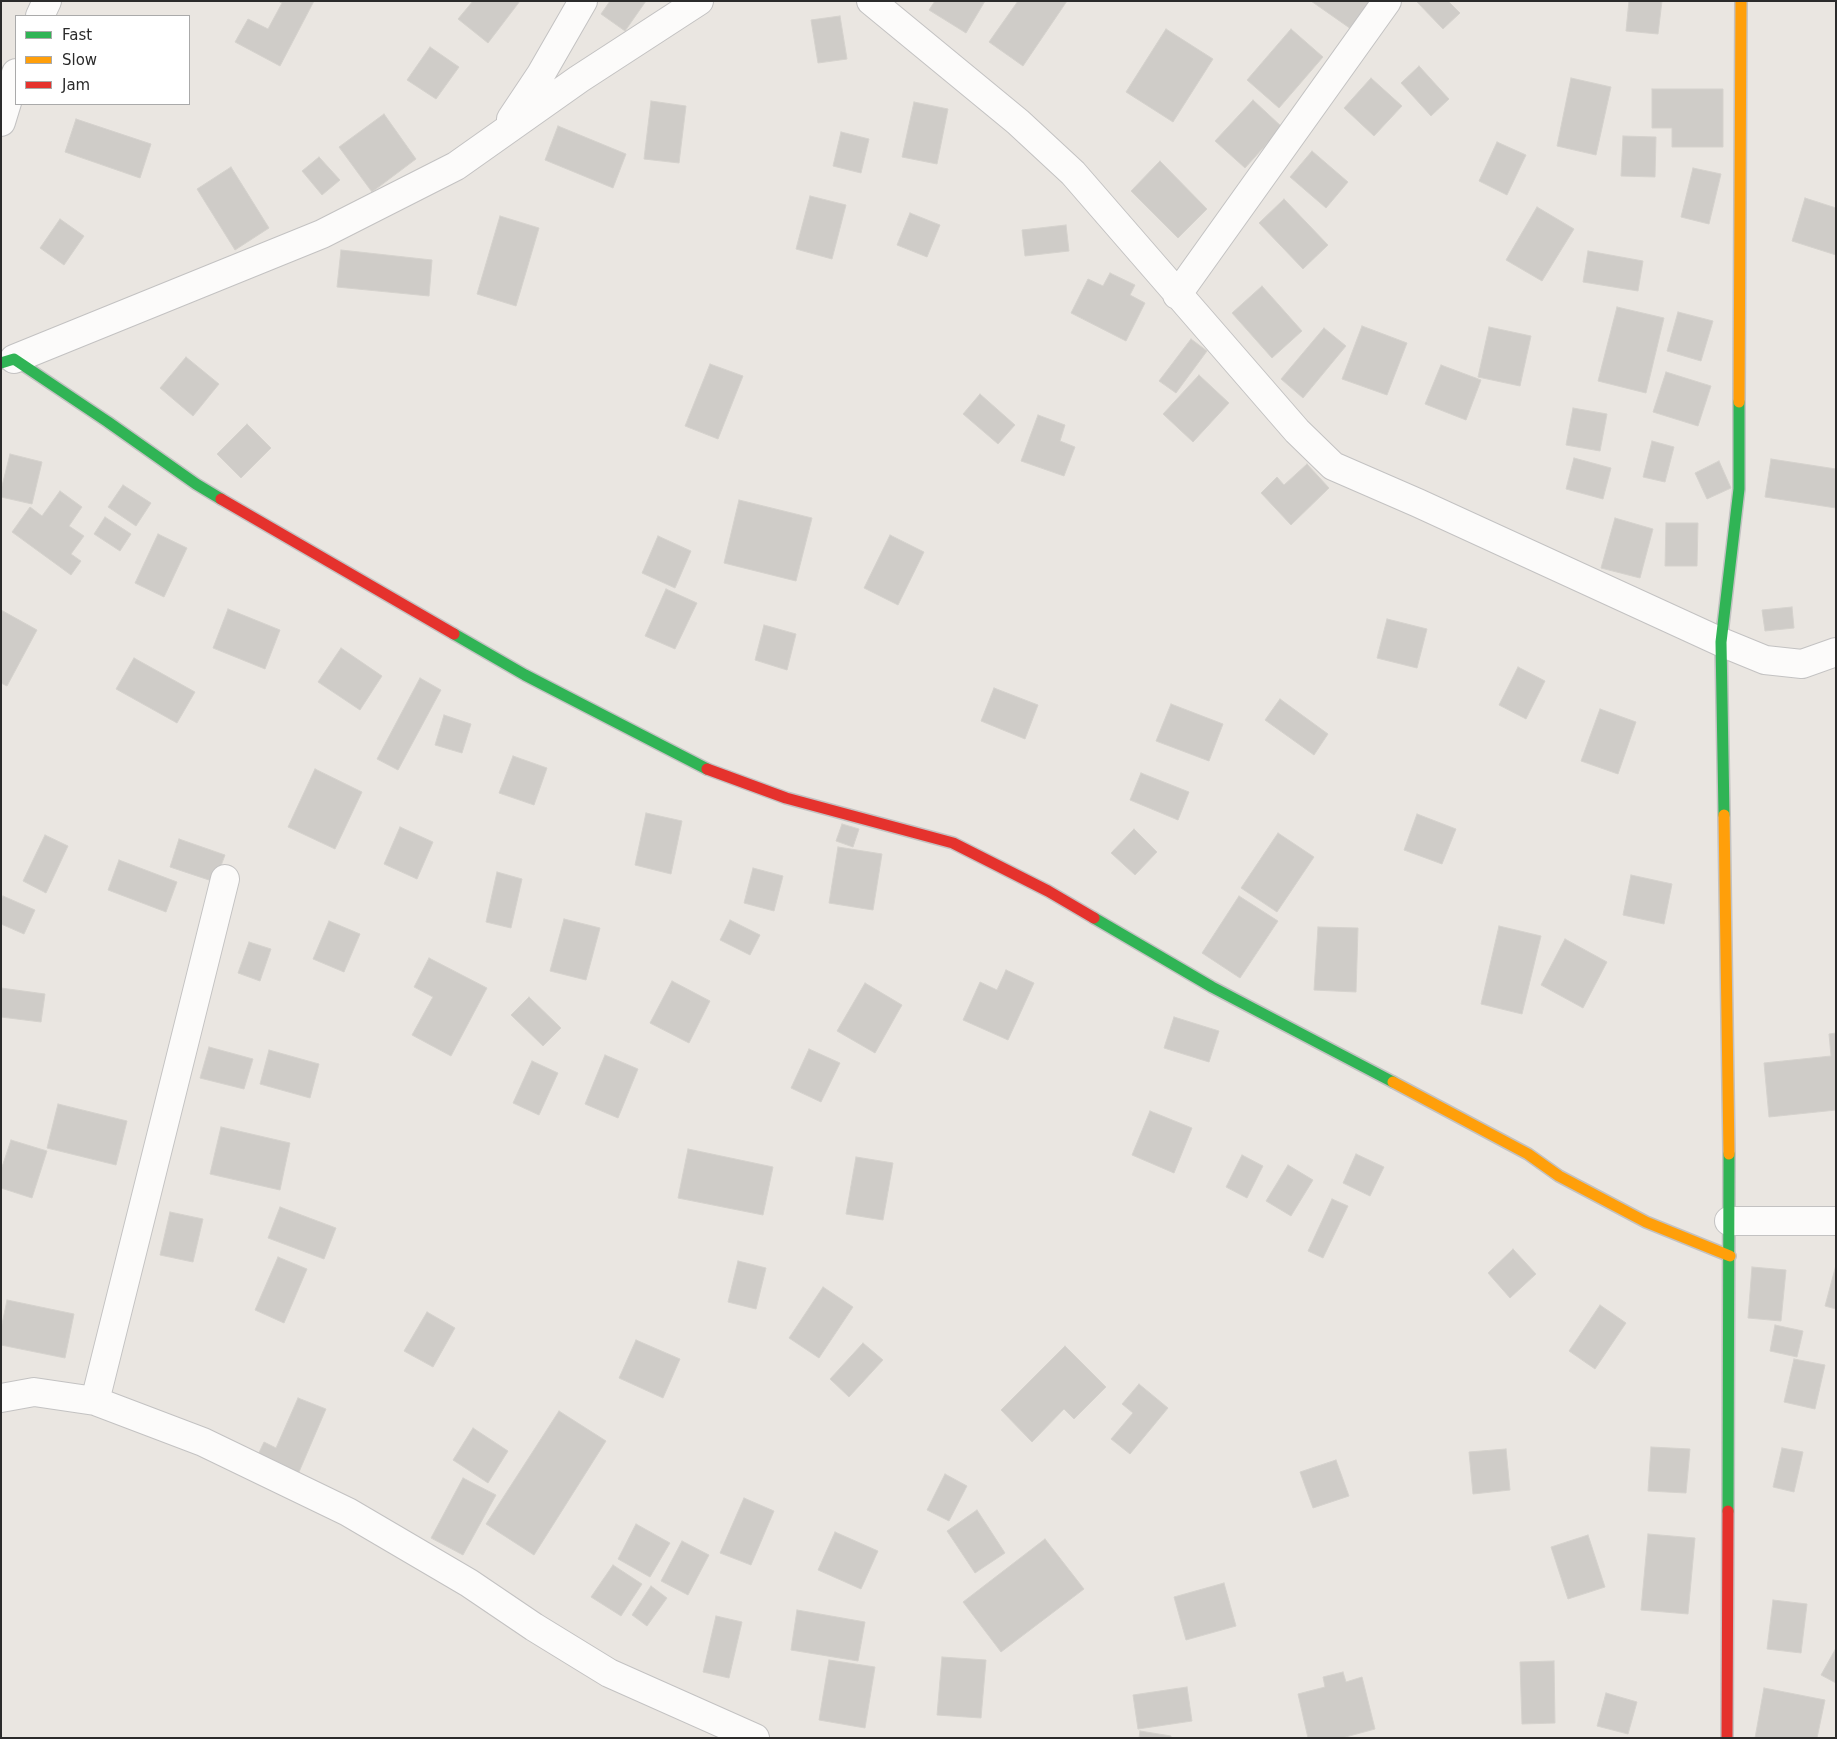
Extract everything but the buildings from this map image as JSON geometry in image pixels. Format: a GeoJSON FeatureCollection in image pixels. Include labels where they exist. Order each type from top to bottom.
{"type":"FeatureCollection","features":[{"type":"Feature","properties":{"kind":"street"},"geometry":{"type":"LineString","coordinates":[[40,15],[47,1]]}},
{"type":"Feature","properties":{"kind":"street"},"geometry":{"type":"LineString","coordinates":[[503,132],[541,74],[583,1]]}},
{"type":"Feature","properties":{"kind":"street"},"geometry":{"type":"LineString","coordinates":[[8,361],[322,234],[456,166],[579,78],[700,1]]}},
{"type":"Feature","properties":{"kind":"street"},"geometry":{"type":"LineString","coordinates":[[871,1],[1018,122],[1073,173],[1297,431],[1333,466],[1721,642],[1765,660],[1802,664],[1836,652]]}},
{"type":"Feature","properties":{"kind":"street"},"geometry":{"type":"LineString","coordinates":[[1177,295],[1387,1]]}},
{"type":"Feature","properties":{"kind":"street"},"geometry":{"type":"LineString","coordinates":[[1727,1738],[1730,1256],[1729,1068],[1721,642],[1739,489],[1741,1]]}},
{"type":"Feature","properties":{"kind":"street"},"geometry":{"type":"LineString","coordinates":[[1,122],[15,76]]}},
{"type":"Feature","properties":{"kind":"street"},"geometry":{"type":"LineString","coordinates":[[8,361],[108,422],[196,484],[542,684],[708,770],[786,798],[953,843],[1048,891],[1212,987],[1528,1154],[1559,1176],[1646,1222],[1730,1256]]}},
{"type":"Feature","properties":{"kind":"street"},"geometry":{"type":"LineString","coordinates":[[95,1401],[225,879]]}},
{"type":"Feature","properties":{"kind":"street"},"geometry":{"type":"LineString","coordinates":[[1729,1220],[1836,1221]]}},
{"type":"Feature","properties":{"kind":"street"},"geometry":{"type":"LineString","coordinates":[[1,1398],[34,1392],[95,1401],[203,1442],[348,1512],[469,1583],[534,1628],[609,1674],[755,1738]]}},
{"type":"Feature","properties":{"kind":"traffic: fast"},"geometry":{"type":"LineString","coordinates":[[1,363],[14,359],[196,484],[221,499]]}},
{"type":"Feature","properties":{"kind":"traffic: fast"},"geometry":{"type":"LineString","coordinates":[[1724,815],[1721,642],[1739,489],[1739,402]]}},
{"type":"Feature","properties":{"kind":"traffic: fast"},"geometry":{"type":"LineString","coordinates":[[454,634],[525,675],[707,769]]}},
{"type":"Feature","properties":{"kind":"traffic: fast"},"geometry":{"type":"LineString","coordinates":[[1094,918],[1212,987],[1393,1082]]}},
{"type":"Feature","properties":{"kind":"traffic: fast"},"geometry":{"type":"LineString","coordinates":[[1728,1511],[1729,1154]]}},
{"type":"Feature","properties":{"kind":"traffic: slow"},"geometry":{"type":"LineString","coordinates":[[1739,402],[1741,1]]}},
{"type":"Feature","properties":{"kind":"traffic: slow"},"geometry":{"type":"LineString","coordinates":[[1724,815],[1729,1154]]}},
{"type":"Feature","properties":{"kind":"traffic: slow"},"geometry":{"type":"LineString","coordinates":[[1393,1082],[1528,1154],[1559,1176],[1646,1222],[1730,1256]]}},
{"type":"Feature","properties":{"kind":"traffic: jam"},"geometry":{"type":"LineString","coordinates":[[221,499],[454,634]]}},
{"type":"Feature","properties":{"kind":"traffic: jam"},"geometry":{"type":"LineString","coordinates":[[707,769],[786,798],[953,843],[1048,891],[1094,918]]}},
{"type":"Feature","properties":{"kind":"traffic: jam"},"geometry":{"type":"LineString","coordinates":[[1727,1738],[1728,1511]]}}]}
